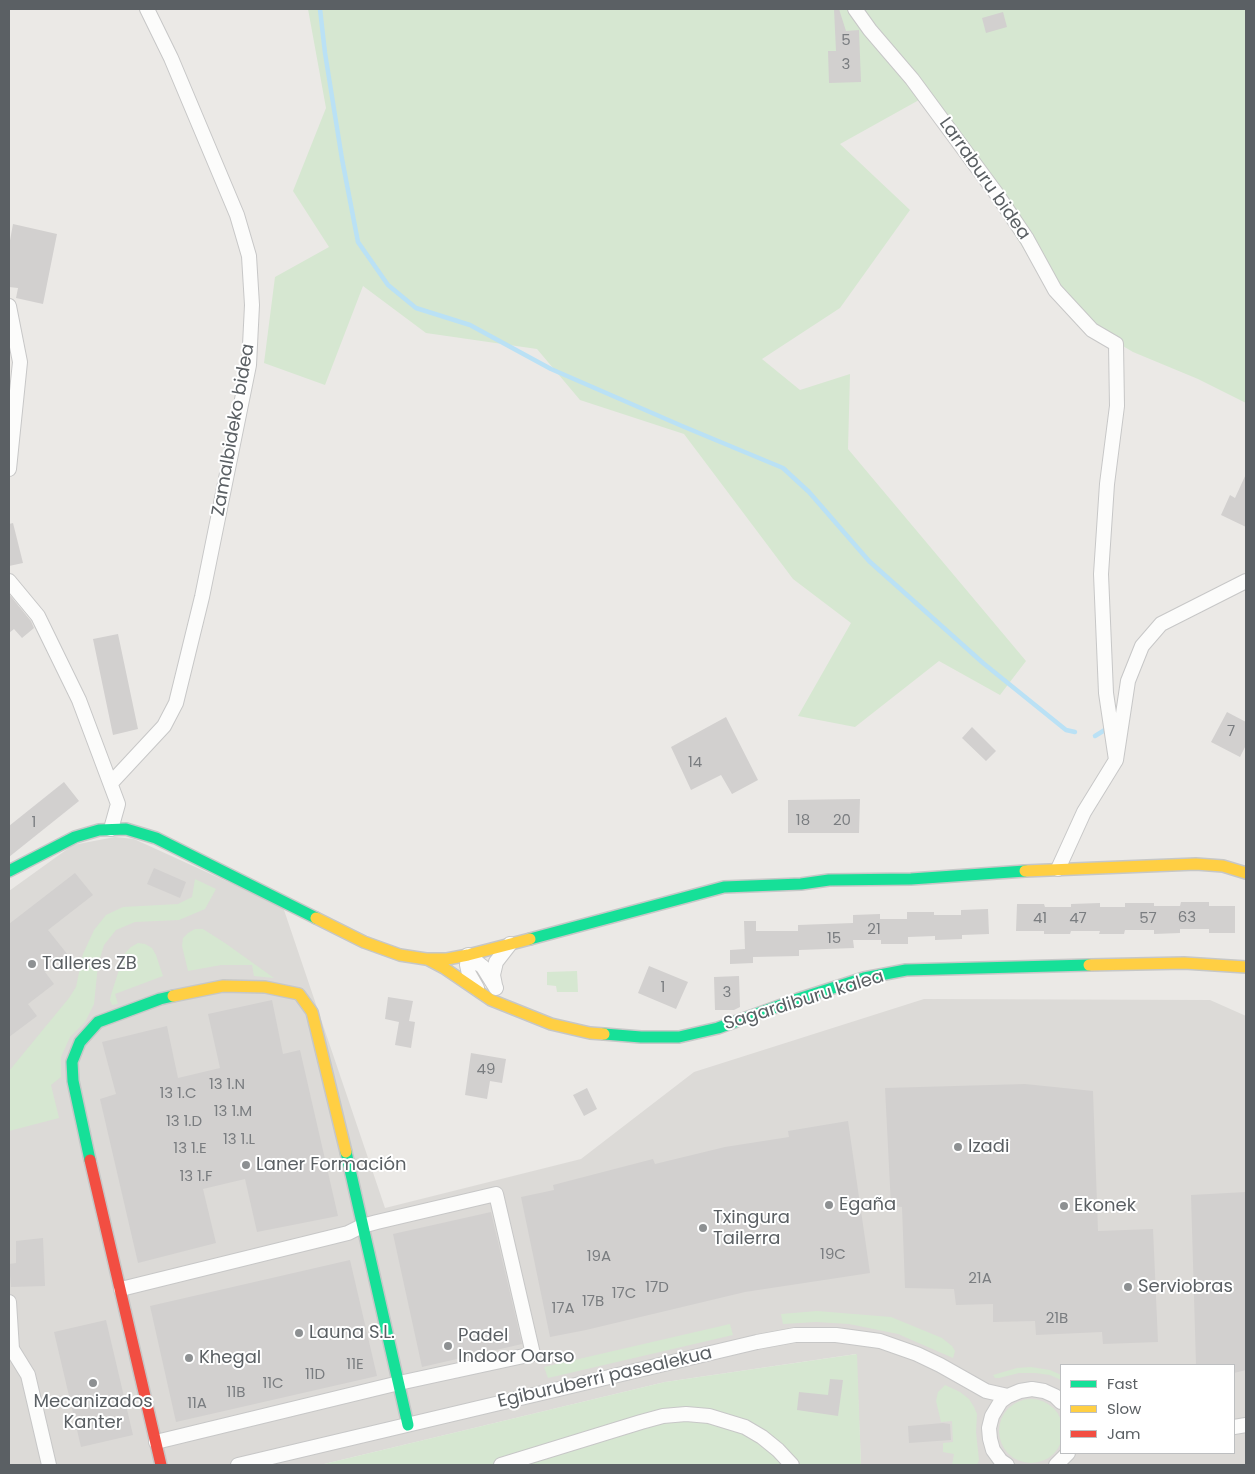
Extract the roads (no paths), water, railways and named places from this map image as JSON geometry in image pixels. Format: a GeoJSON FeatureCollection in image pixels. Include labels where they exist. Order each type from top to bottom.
{"type":"FeatureCollection","features":[{"type":"Feature","properties":{"kind":"street","name":"Zamalbideko bidea"},"geometry":{"type":"LineString","coordinates":[[111,783],[164,726],[176,703],[202,597],[249,365],[252,305],[249,256],[237,215],[171,58],[146,9]]}},
{"type":"Feature","properties":{"kind":"street","name":"Larraburu bidea"},"geometry":{"type":"LineString","coordinates":[[855,9],[870,30],[912,79],[996,193],[1027,239],[1055,290],[1092,330],[1116,344],[1118,406],[1107,484],[1102,574],[1106,693],[1116,760]]}},
{"type":"Feature","properties":{"kind":"street"},"geometry":{"type":"LineString","coordinates":[[9,306],[20,362],[9,469]]}},
{"type":"Feature","properties":{"kind":"street"},"geometry":{"type":"LineString","coordinates":[[9,581],[38,616],[85,717],[118,804],[111,828]]}},
{"type":"Feature","properties":{"kind":"street"},"geometry":{"type":"LineString","coordinates":[[1058,870],[1084,812],[1116,760],[1128,681],[1142,646],[1161,624],[1246,581]]}},
{"type":"Feature","properties":{"kind":"street"},"geometry":{"type":"LineString","coordinates":[[9,871],[75,837],[111,828],[126,829],[156,838],[364,942],[400,955],[426,959],[447,959],[468,955],[724,887],[801,884],[829,880],[911,879],[1196,864],[1223,866],[1246,873]]}},
{"type":"Feature","properties":{"kind":"street"},"geometry":{"type":"LineString","coordinates":[[490,992],[494,982],[494,968],[500,956],[510,944]]}},
{"type":"Feature","properties":{"kind":"street","name":"Sagardiburu kalea"},"geometry":{"type":"LineString","coordinates":[[468,955],[483,967],[490,992]]}},
{"type":"Feature","properties":{"kind":"street","name":"Sagardiburu kalea"},"geometry":{"type":"LineString","coordinates":[[426,959],[490,992],[516,1010],[551,1024],[590,1033],[641,1037],[679,1037],[718,1028],[798,999],[864,978],[906,970],[1184,963],[1246,967]]}},
{"type":"Feature","properties":{"kind":"street"},"geometry":{"type":"LineString","coordinates":[[161,1465],[81,1120],[73,1081],[72,1062],[80,1042],[98,1022],[160,999],[198,990],[223,986],[264,986],[285,990],[299,994],[312,1012],[408,1425]]}},
{"type":"Feature","properties":{"kind":"street"},"geometry":{"type":"LineString","coordinates":[[121,1288],[348,1233],[362,1226],[496,1194],[533,1354],[399,1383],[156,1442]]}},
{"type":"Feature","properties":{"kind":"street"},"geometry":{"type":"LineString","coordinates":[[9,1302],[12,1348],[28,1375],[49,1465]]}},
{"type":"Feature","properties":{"kind":"street","name":"Egiburuberri pasealekua"},"geometry":{"type":"LineString","coordinates":[[238,1465],[756,1342],[795,1335],[836,1335],[880,1341],[918,1354],[986,1391],[1008,1396]]}},
{"type":"Feature","properties":{"kind":"street","name":"Egiburuberri pasealekua"},"geometry":{"type":"LineString","coordinates":[[968,1381],[982,1397],[992,1416]]}},
{"type":"Feature","properties":{"kind":"street"},"geometry":{"type":"LineString","coordinates":[[1007,1465],[1001,1461],[993,1450],[989,1428],[992,1416],[1002,1402],[1008,1396],[1032,1389],[1044,1391],[1055,1396],[1060,1401]]}},
{"type":"Feature","properties":{"kind":"street"},"geometry":{"type":"LineString","coordinates":[[501,1465],[640,1422],[663,1416],[686,1414],[709,1416],[745,1428],[762,1437],[792,1465]]}},
{"type":"Feature","properties":{"kind":"street"},"geometry":{"type":"LineString","coordinates":[[989,1465],[993,1450]]}},
{"type":"Feature","properties":{"kind":"street"},"geometry":{"type":"LineString","coordinates":[[1056,1465],[1067,1454]]}},
{"type":"Feature","properties":{"kind":"waterway"},"geometry":{"type":"LineString","coordinates":[[320,9],[342,159],[358,242],[388,285],[416,308],[470,325],[551,369],[783,468],[809,492],[869,561],[983,663],[1066,730],[1075,732]]}},
{"type":"Feature","properties":{"kind":"waterway"},"geometry":{"type":"LineString","coordinates":[[1095,736],[1108,728]]}},
{"type":"Feature","properties":{"kind":"place","name":"Talleres ZB"},"geometry":{"type":"Point","coordinates":[32,964]}},
{"type":"Feature","properties":{"kind":"place","name":"Izadi"},"geometry":{"type":"Point","coordinates":[958,1147]}},
{"type":"Feature","properties":{"kind":"place","name":"Laner Formación"},"geometry":{"type":"Point","coordinates":[246,1165]}},
{"type":"Feature","properties":{"kind":"place","name":"Egaña"},"geometry":{"type":"Point","coordinates":[829,1205]}},
{"type":"Feature","properties":{"kind":"place","name":"Ekonek"},"geometry":{"type":"Point","coordinates":[1064,1206]}},
{"type":"Feature","properties":{"kind":"place","name":"Txingura Tailerra"},"geometry":{"type":"Point","coordinates":[703,1228]}},
{"type":"Feature","properties":{"kind":"place","name":"Serviobras"},"geometry":{"type":"Point","coordinates":[1128,1287]}},
{"type":"Feature","properties":{"kind":"place","name":"Launa S.L."},"geometry":{"type":"Point","coordinates":[299,1333]}},
{"type":"Feature","properties":{"kind":"place","name":"Padel Indoor Oarso"},"geometry":{"type":"Point","coordinates":[448,1346]}},
{"type":"Feature","properties":{"kind":"place","name":"Khegal"},"geometry":{"type":"Point","coordinates":[189,1358]}},
{"type":"Feature","properties":{"kind":"place","name":"Mecanizados Kanter"},"geometry":{"type":"Point","coordinates":[93,1383]}}]}
